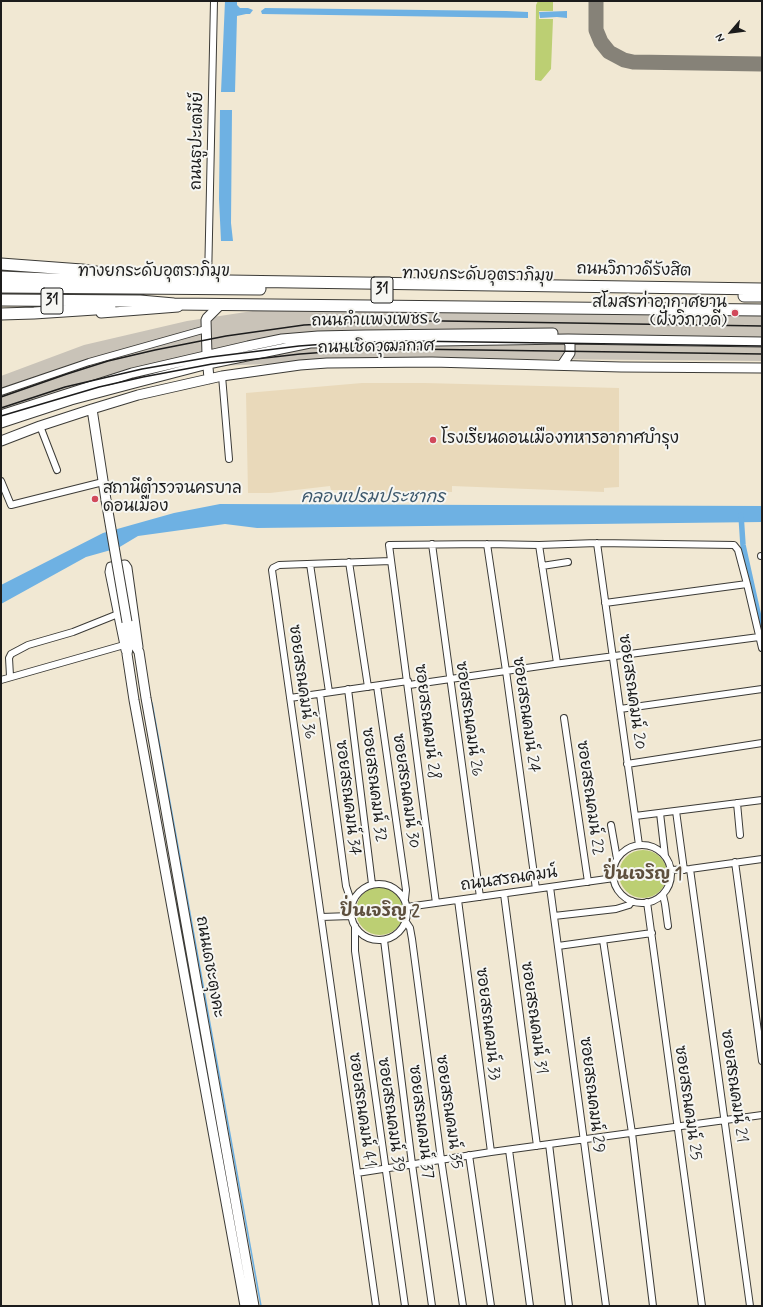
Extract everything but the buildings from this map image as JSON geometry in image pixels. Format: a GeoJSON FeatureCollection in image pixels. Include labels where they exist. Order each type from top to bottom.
{"type":"FeatureCollection","features":[{"type":"Feature","properties":{"kind":"highway"},"geometry":{"type":"LineString","coordinates":[[1,264],[82,270],[161,280]]}},
{"type":"Feature","properties":{"kind":"highway","name":"ถนนวิภาวดีรังสิต"},"geometry":{"type":"LineString","coordinates":[[1,277],[98,281],[161,280],[762,289]]}},
{"type":"Feature","properties":{"kind":"highway","name":"ทางยกระดับอุตราภิมุข"},"geometry":{"type":"LineString","coordinates":[[1,287],[762,296]]}},
{"type":"Feature","properties":{"kind":"highway","name":"ทางยกระดับอุตราภิมุข"},"geometry":{"type":"LineString","coordinates":[[1,299],[314,299],[762,305]]}},
{"type":"Feature","properties":{"kind":"highway","name":"31"},"geometry":{"type":"LineString","coordinates":[[1,299],[140,301],[174,304],[762,310]]}},
{"type":"Feature","properties":{"kind":"highway"},"geometry":{"type":"LineString","coordinates":[[1,304],[16,300]]}},
{"type":"Feature","properties":{"kind":"highway"},"geometry":{"type":"LineString","coordinates":[[1,314],[174,304]]}},
{"type":"Feature","properties":{"kind":"main road","name":"31"},"geometry":{"type":"LineString","coordinates":[[1,318],[158,310],[196,304]]}},
{"type":"Feature","properties":{"kind":"main road"},"geometry":{"type":"LineString","coordinates":[[196,304],[206,323],[209,379]]}},
{"type":"Feature","properties":{"kind":"main road"},"geometry":{"type":"LineString","coordinates":[[206,323],[221,304]]}},
{"type":"Feature","properties":{"kind":"main road","name":"ถนนกำแพงเพชร 6"},"geometry":{"type":"LineString","coordinates":[[1,424],[71,400],[282,339],[318,336],[533,333],[762,337]]}},
{"type":"Feature","properties":{"kind":"main road"},"geometry":{"type":"LineString","coordinates":[[562,365],[570,353],[568,339]]}},
{"type":"Feature","properties":{"kind":"main road","name":"ถนนกำแพงเพชร 6"},"geometry":{"type":"LineString","coordinates":[[1,415],[132,373],[310,343],[568,339],[762,342]]}},
{"type":"Feature","properties":{"kind":"main road","name":"ถนนเชิดวุฒากาศ"},"geometry":{"type":"LineString","coordinates":[[1,441],[40,426],[92,409],[209,379],[222,376],[327,363],[432,362],[621,367],[762,368]]}},
{"type":"Feature","properties":{"kind":"main road","name":"ถนนเดชะตุงคะ"},"geometry":{"type":"LineString","coordinates":[[92,409],[106,500],[130,636],[139,652],[194,997],[236,1231],[254,1306]]}},
{"type":"Feature","properties":{"kind":"main road"},"geometry":{"type":"LineString","coordinates":[[126,649],[110,569],[112,567],[125,565],[127,568],[139,652]]}},
{"type":"Feature","properties":{"kind":"main road","name":"ถนนเดชะตุงคะ"},"geometry":{"type":"LineString","coordinates":[[130,636],[126,649],[136,708],[194,997]]}},
{"type":"Feature","properties":{"kind":"main road","name":"ถนนเดชะตุงคะ"},"geometry":{"type":"LineString","coordinates":[[236,1231],[245,1306]]}},
{"type":"Feature","properties":{"kind":"street","name":"ถนนธูปะเตมีย์"},"geometry":{"type":"LineString","coordinates":[[208,281],[214,1]]}},
{"type":"Feature","properties":{"kind":"street"},"geometry":{"type":"LineString","coordinates":[[1,392],[206,323]]}},
{"type":"Feature","properties":{"kind":"street"},"geometry":{"type":"LineString","coordinates":[[222,376],[228,459]]}},
{"type":"Feature","properties":{"kind":"street"},"geometry":{"type":"LineString","coordinates":[[40,426],[57,470]]}},
{"type":"Feature","properties":{"kind":"street"},"geometry":{"type":"LineString","coordinates":[[1,480],[12,505],[103,482]]}},
{"type":"Feature","properties":{"kind":"street"},"geometry":{"type":"LineString","coordinates":[[432,544],[539,545],[597,543],[734,545],[738,550],[762,648]]}},
{"type":"Feature","properties":{"kind":"street","name":"ซอยสรณคมน์ 20"},"geometry":{"type":"LineString","coordinates":[[597,543],[639,845]]}},
{"type":"Feature","properties":{"kind":"street","name":"ซอยสรณคมน์ 28"},"geometry":{"type":"LineString","coordinates":[[432,544],[390,545],[436,903]]}},
{"type":"Feature","properties":{"kind":"street","name":"ซอยสรณคมน์ 26"},"geometry":{"type":"LineString","coordinates":[[432,544],[480,897]]}},
{"type":"Feature","properties":{"kind":"street","name":"ซอยสรณคมน์ 24"},"geometry":{"type":"LineString","coordinates":[[487,544],[536,889]]}},
{"type":"Feature","properties":{"kind":"street"},"geometry":{"type":"LineString","coordinates":[[539,545],[557,664]]}},
{"type":"Feature","properties":{"kind":"street","name":"ซอยสรณคมน์ 36"},"geometry":{"type":"LineString","coordinates":[[321,917],[272,570],[276,565],[391,560]]}},
{"type":"Feature","properties":{"kind":"street"},"geometry":{"type":"LineString","coordinates":[[349,562],[368,687]]}},
{"type":"Feature","properties":{"kind":"street"},"geometry":{"type":"LineString","coordinates":[[542,566],[568,562]]}},
{"type":"Feature","properties":{"kind":"street"},"geometry":{"type":"LineString","coordinates":[[310,564],[329,692]]}},
{"type":"Feature","properties":{"kind":"street"},"geometry":{"type":"LineString","coordinates":[[605,603],[747,584]]}},
{"type":"Feature","properties":{"kind":"street"},"geometry":{"type":"LineString","coordinates":[[10,676],[9,658],[12,654],[22,648],[73,632],[118,614]]}},
{"type":"Feature","properties":{"kind":"street"},"geometry":{"type":"LineString","coordinates":[[290,698],[348,689],[506,671],[759,637]]}},
{"type":"Feature","properties":{"kind":"street"},"geometry":{"type":"LineString","coordinates":[[1,680],[10,676],[126,649]]}},
{"type":"Feature","properties":{"kind":"street","name":"ซอยสรณคมน์ 30"},"geometry":{"type":"LineString","coordinates":[[377,686],[406,890],[405,899]]}},
{"type":"Feature","properties":{"kind":"street","name":"ซอยสรณคมน์ 32"},"geometry":{"type":"LineString","coordinates":[[348,689],[372,884]]}},
{"type":"Feature","properties":{"kind":"street"},"geometry":{"type":"LineString","coordinates":[[620,709],[762,689]]}},
{"type":"Feature","properties":{"kind":"street","name":"ซอยสรณคมน์ 34"},"geometry":{"type":"LineString","coordinates":[[320,694],[346,886],[352,904]]}},
{"type":"Feature","properties":{"kind":"street","name":"ซอยสรณคมน์ 22"},"geometry":{"type":"LineString","coordinates":[[564,718],[588,882]]}},
{"type":"Feature","properties":{"kind":"street"},"geometry":{"type":"LineString","coordinates":[[627,764],[762,743]]}},
{"type":"Feature","properties":{"kind":"street"},"geometry":{"type":"LineString","coordinates":[[635,816],[762,800]]}},
{"type":"Feature","properties":{"kind":"street"},"geometry":{"type":"LineString","coordinates":[[737,803],[740,835]]}},
{"type":"Feature","properties":{"kind":"street","name":"ซอยสรณคมน์ 21"},"geometry":{"type":"LineString","coordinates":[[676,811],[687,870],[725,1120],[750,1306]]}},
{"type":"Feature","properties":{"kind":"street"},"geometry":{"type":"LineString","coordinates":[[660,813],[665,856],[671,870],[670,883],[663,894],[655,900],[647,902],[632,901],[620,892],[614,878],[614,868],[617,859],[626,850],[639,845],[649,845],[658,849],[665,856]]}},
{"type":"Feature","properties":{"kind":"street"},"geometry":{"type":"LineString","coordinates":[[611,825],[617,859]]}},
{"type":"Feature","properties":{"kind":"street"},"geometry":{"type":"LineString","coordinates":[[671,870],[687,870],[762,859]]}},
{"type":"Feature","properties":{"kind":"street"},"geometry":{"type":"LineString","coordinates":[[735,862],[762,1061]]}},
{"type":"Feature","properties":{"kind":"street","name":"ถนนสรณคมน์"},"geometry":{"type":"LineString","coordinates":[[407,907],[614,878]]}},
{"type":"Feature","properties":{"kind":"street"},"geometry":{"type":"LineString","coordinates":[[372,884],[391,886],[405,899],[407,907],[408,915],[402,929],[391,938],[384,940],[367,938],[360,933],[351,916],[352,904],[355,897],[360,891],[372,884]]}},
{"type":"Feature","properties":{"kind":"street","name":"ซอยสรณคมน์ 29"},"geometry":{"type":"LineString","coordinates":[[550,887],[606,1306]]}},
{"type":"Feature","properties":{"kind":"street","name":"ซอยสรณคมน์ 31"},"geometry":{"type":"LineString","coordinates":[[504,894],[537,1146]]}},
{"type":"Feature","properties":{"kind":"street"},"geometry":{"type":"LineString","coordinates":[[663,894],[668,926]]}},
{"type":"Feature","properties":{"kind":"street","name":"ซอยสรณคมน์ 33"},"geometry":{"type":"LineString","coordinates":[[458,900],[491,1152]]}},
{"type":"Feature","properties":{"kind":"street"},"geometry":{"type":"LineString","coordinates":[[554,916],[616,909],[629,905],[632,901]]}},
{"type":"Feature","properties":{"kind":"street","name":"ซอยสรณคมน์ 25"},"geometry":{"type":"LineString","coordinates":[[647,902],[702,1306]]}},
{"type":"Feature","properties":{"kind":"street"},"geometry":{"type":"LineString","coordinates":[[321,917],[351,916]]}},
{"type":"Feature","properties":{"kind":"street","name":"ซอยสรณคมน์ 41"},"geometry":{"type":"LineString","coordinates":[[321,917],[376,1306]]}},
{"type":"Feature","properties":{"kind":"street","name":"ซอยสรณคมน์ 35"},"geometry":{"type":"LineString","coordinates":[[406,922],[410,928],[412,939],[441,1159],[463,1306]]}},
{"type":"Feature","properties":{"kind":"street","name":"ซอยสรณคมน์ 39"},"geometry":{"type":"LineString","coordinates":[[355,926],[355,952],[405,1306]]}},
{"type":"Feature","properties":{"kind":"street"},"geometry":{"type":"LineString","coordinates":[[558,946],[652,933]]}},
{"type":"Feature","properties":{"kind":"street","name":"ซอยสรณคมน์ 37"},"geometry":{"type":"LineString","coordinates":[[384,940],[412,1164],[432,1306]]}},
{"type":"Feature","properties":{"kind":"street"},"geometry":{"type":"LineString","coordinates":[[603,940],[632,1133],[654,1306]]}},
{"type":"Feature","properties":{"kind":"street"},"geometry":{"type":"LineString","coordinates":[[357,1173],[469,1155],[762,1116]]}},
{"type":"Feature","properties":{"kind":"street"},"geometry":{"type":"LineString","coordinates":[[549,1144],[569,1306]]}},
{"type":"Feature","properties":{"kind":"street"},"geometry":{"type":"LineString","coordinates":[[509,1150],[530,1306]]}},
{"type":"Feature","properties":{"kind":"street"},"geometry":{"type":"LineString","coordinates":[[469,1155],[491,1306]]}},
{"type":"Feature","properties":{"kind":"shaded area"},"geometry":{"type":"Polygon","coordinates":[[[259,310],[762,316],[762,361],[421,358],[215,366],[1,421],[1,376],[84,345],[187,321],[259,310]]]}},
{"type":"Feature","properties":{"kind":"shaded area","name":"โรงเรียนดอนเมืองทหารอากาศบำรุง"},"geometry":{"type":"Polygon","coordinates":[[[362,383],[425,383],[619,388],[619,487],[604,488],[604,492],[452,486],[452,492],[414,491],[348,499],[347,490],[331,490],[330,486],[270,493],[248,493],[246,393],[362,383]]]}},
{"type":"Feature","properties":{"kind":"green space"},"geometry":{"type":"Polygon","coordinates":[[[538,1],[553,1],[553,11],[539,11],[539,19],[553,19],[551,69],[541,81],[535,80],[536,5],[538,1]]]}},
{"type":"Feature","properties":{"kind":"green space"},"geometry":{"type":"Polygon","coordinates":[[[643,850],[652,852],[660,857],[665,865],[667,874],[665,883],[660,891],[652,896],[643,898],[634,896],[626,891],[621,883],[619,874],[621,865],[626,857],[634,852],[643,850]]]}},
{"type":"Feature","properties":{"kind":"green space"},"geometry":{"type":"Polygon","coordinates":[[[375,887],[385,887],[394,891],[400,897],[403,902],[403,920],[394,931],[385,935],[375,935],[366,931],[360,925],[356,916],[356,906],[360,897],[366,891],[375,887]]]}},
{"type":"Feature","properties":{"kind":"water"},"geometry":{"type":"Polygon","coordinates":[[[225,1],[237,1],[237,5],[240,8],[248,8],[253,10],[250,14],[237,16],[235,92],[221,92],[225,1]]]}},
{"type":"Feature","properties":{"kind":"water"},"geometry":{"type":"Polygon","coordinates":[[[265,8],[506,11],[528,12],[528,18],[262,14],[261,11],[265,8]]]}},
{"type":"Feature","properties":{"kind":"water"},"geometry":{"type":"Polygon","coordinates":[[[567,11],[567,18],[540,18],[539,12],[567,11]]]}},
{"type":"Feature","properties":{"kind":"water"},"geometry":{"type":"Polygon","coordinates":[[[220,110],[232,110],[231,223],[233,241],[221,241],[219,199],[220,110]]]}},
{"type":"Feature","properties":{"kind":"water"},"geometry":{"type":"Polygon","coordinates":[[[220,504],[762,506],[762,522],[257,528],[225,524],[138,536],[118,548],[86,557],[1,604],[1,585],[103,533],[174,513],[220,504]]]}},
{"type":"Feature","properties":{"kind":"waterway"},"geometry":{"type":"LineString","coordinates":[[741,515],[743,545],[762,631]]}},
{"type":"Feature","properties":{"kind":"waterway"},"geometry":{"type":"LineString","coordinates":[[152,703],[261,1306]]}},
{"type":"Feature","properties":{"kind":"taxiway"},"geometry":{"type":"LineString","coordinates":[[596,1],[596,30],[601,42],[609,52],[624,60],[633,62],[762,64]]}},
{"type":"Feature","properties":{"kind":"railway"},"geometry":{"type":"LineString","coordinates":[[1,397],[108,361],[226,336],[304,325],[387,321],[443,321],[762,326]]}},
{"type":"Feature","properties":{"kind":"railway"},"geometry":{"type":"LineString","coordinates":[[1,408],[65,387],[142,369],[211,357],[299,346],[407,341],[762,346]]}},
{"type":"Feature","properties":{"kind":"railway"},"geometry":{"type":"LineString","coordinates":[[1,416],[99,387],[143,377],[212,364],[300,354],[408,349],[762,354]]}},
{"type":"Feature","properties":{"kind":"place","name":"สโมสรท่าอากาศยาน (ฝั่งวิภาวดี)"},"geometry":{"type":"Point","coordinates":[735,313]}},
{"type":"Feature","properties":{"kind":"place","name":"โรงเรียนดอนเมืองทหารอากาศบำรุง"},"geometry":{"type":"Point","coordinates":[433,440]}},
{"type":"Feature","properties":{"kind":"place","name":"สถานีตำรวจนครบาล ดอนเมือง"},"geometry":{"type":"Point","coordinates":[95,499]}},
{"type":"Feature","properties":{"kind":"district","name":"ปิ่นเจริญ 1"},"geometry":{"type":"Point","coordinates":[643,875]}},
{"type":"Feature","properties":{"kind":"district","name":"ปิ่นเจริญ 2"},"geometry":{"type":"Point","coordinates":[380,912]}},
{"type":"Feature","properties":{"kind":"water label","name":"คลองเปรมประชากร"},"geometry":{"type":"Point","coordinates":[373,498]}}]}
